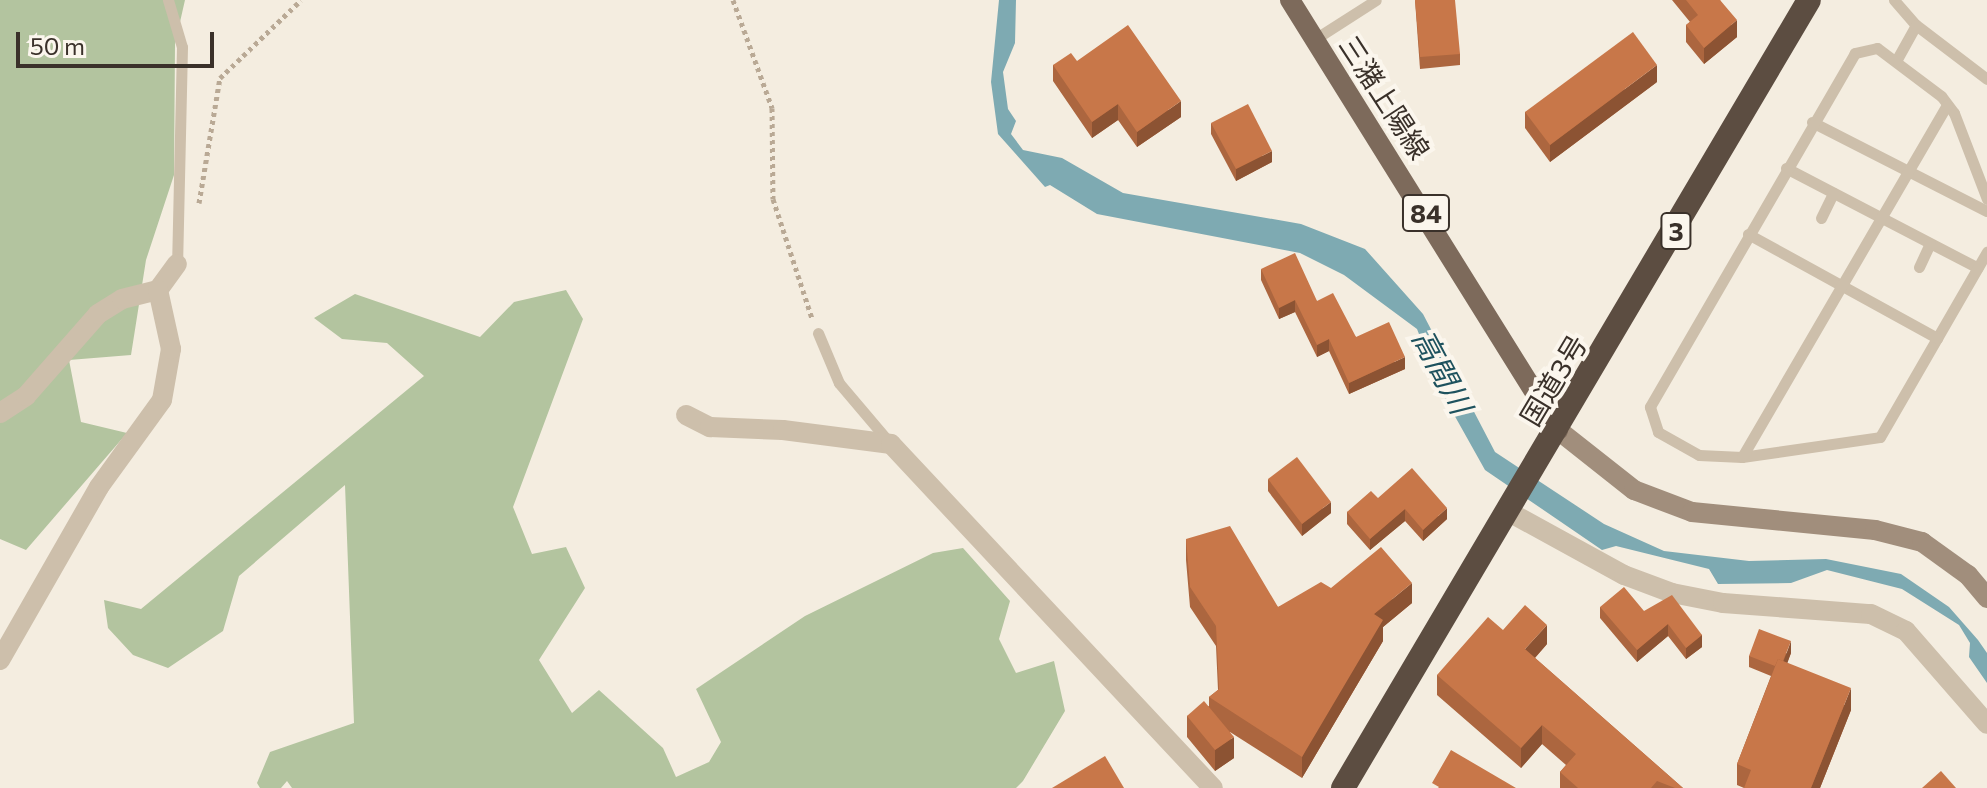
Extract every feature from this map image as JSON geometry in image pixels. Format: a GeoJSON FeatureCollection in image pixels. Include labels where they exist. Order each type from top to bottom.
{"type":"FeatureCollection","features":[{"type":"Feature","properties":{"kind":"highway","name":"国道3号"},"geometry":{"type":"LineString","coordinates":[[1343,788],[1558,430],[1809,0]]}},
{"type":"Feature","properties":{"kind":"main road","name":"三潴上陽線"},"geometry":{"type":"LineString","coordinates":[[1290,0],[1558,430]]}},
{"type":"Feature","properties":{"kind":"street"},"geometry":{"type":"LineString","coordinates":[[0,413],[26,396],[98,314],[122,299],[158,290],[177,264]]}},
{"type":"Feature","properties":{"kind":"street"},"geometry":{"type":"LineString","coordinates":[[0,660],[99,487],[162,400],[171,349],[158,290]]}},
{"type":"Feature","properties":{"kind":"street"},"geometry":{"type":"LineString","coordinates":[[686,415],[710,427],[783,430],[891,444],[1213,788]]}},
{"type":"Feature","properties":{"kind":"street"},"geometry":{"type":"LineString","coordinates":[[1558,430],[1634,490],[1692,512],[1875,530],[1922,542],[1968,575],[1987,598]]}},
{"type":"Feature","properties":{"kind":"street"},"geometry":{"type":"LineString","coordinates":[[1512,507],[1624,575],[1672,593],[1723,603],[1871,614],[1906,631],[1987,724]]}},
{"type":"Feature","properties":{"kind":"lane"},"geometry":{"type":"LineString","coordinates":[[168,0],[182,47],[177,264]]}},
{"type":"Feature","properties":{"kind":"lane"},"geometry":{"type":"LineString","coordinates":[[1315,39],[1376,0]]}},
{"type":"Feature","properties":{"kind":"lane"},"geometry":{"type":"LineString","coordinates":[[1894,0],[1916,25],[1987,79]]}},
{"type":"Feature","properties":{"kind":"lane"},"geometry":{"type":"LineString","coordinates":[[1896,61],[1916,25]]}},
{"type":"Feature","properties":{"kind":"lane"},"geometry":{"type":"LineString","coordinates":[[1987,199],[1947,105],[1877,48],[1855,53],[1812,122],[1650,407],[1658,432],[1699,455],[1742,457],[1880,437],[1987,252]]}},
{"type":"Feature","properties":{"kind":"lane"},"geometry":{"type":"LineString","coordinates":[[1742,457],[1884,219],[1947,105]]}},
{"type":"Feature","properties":{"kind":"lane"},"geometry":{"type":"LineString","coordinates":[[1812,122],[1987,211]]}},
{"type":"Feature","properties":{"kind":"lane"},"geometry":{"type":"LineString","coordinates":[[1786,168],[1978,268]]}},
{"type":"Feature","properties":{"kind":"lane"},"geometry":{"type":"LineString","coordinates":[[1821,218],[1833,193]]}},
{"type":"Feature","properties":{"kind":"lane"},"geometry":{"type":"LineString","coordinates":[[1748,234],[1937,338]]}},
{"type":"Feature","properties":{"kind":"lane"},"geometry":{"type":"LineString","coordinates":[[1919,267],[1930,243]]}},
{"type":"Feature","properties":{"kind":"lane"},"geometry":{"type":"LineString","coordinates":[[818,333],[839,383],[891,444]]}},
{"type":"Feature","properties":{"kind":"path"},"geometry":{"type":"LineString","coordinates":[[194,219],[220,78],[301,0]]}},
{"type":"Feature","properties":{"kind":"path"},"geometry":{"type":"LineString","coordinates":[[733,0],[772,108],[773,199],[818,333]]}},
{"type":"Feature","properties":{"kind":"green space"},"geometry":{"type":"Polygon","coordinates":[[[0,0],[185,0],[175,44],[174,175],[146,260],[131,355],[69,360],[81,422],[127,433],[26,550],[0,539],[0,0]]]}},
{"type":"Feature","properties":{"kind":"green space"},"geometry":{"type":"Polygon","coordinates":[[[566,290],[583,319],[513,507],[532,554],[566,547],[585,588],[539,660],[572,713],[599,690],[663,748],[676,777],[709,762],[721,742],[696,689],[805,616],[933,553],[963,548],[1010,601],[999,639],[1016,673],[1054,661],[1065,711],[1016,788],[292,788],[287,781],[281,788],[260,788],[257,783],[270,752],[354,723],[345,485],[239,576],[223,631],[168,668],[133,655],[108,628],[104,600],[141,609],[424,376],[387,343],[342,339],[314,318],[355,294],[480,337],[514,302],[566,290]]]}},
{"type":"Feature","properties":{"kind":"water","name":"高間川"},"geometry":{"type":"Polygon","coordinates":[[[999,0],[1016,0],[1015,43],[1003,72],[1008,109],[1016,121],[1011,134],[1023,150],[1062,158],[1123,193],[1301,224],[1365,249],[1423,314],[1495,452],[1604,524],[1664,551],[1749,561],[1826,559],[1901,574],[1949,607],[1978,640],[1987,653],[1987,683],[1969,657],[1970,643],[1959,625],[1902,589],[1827,570],[1791,583],[1718,584],[1709,569],[1616,546],[1602,550],[1485,470],[1443,395],[1417,329],[1344,275],[1300,253],[1097,214],[1050,185],[1045,187],[998,134],[991,82],[999,0]]]}},
{"type":"Feature","properties":{"kind":"building"},"geometry":{"type":"Polygon","coordinates":[[[1415,0],[1455,0],[1460,54],[1420,57],[1415,0]]]}},
{"type":"Feature","properties":{"kind":"building"},"geometry":{"type":"Polygon","coordinates":[[[1686,0],[1720,0],[1737,20],[1704,48],[1686,25],[1698,15],[1686,0]]]}},
{"type":"Feature","properties":{"kind":"building"},"geometry":{"type":"Polygon","coordinates":[[[1128,25],[1181,101],[1137,132],[1118,104],[1092,122],[1053,65],[1071,53],[1077,61],[1128,25]]]}},
{"type":"Feature","properties":{"kind":"building"},"geometry":{"type":"Polygon","coordinates":[[[1633,32],[1657,65],[1550,145],[1525,112],[1633,32]]]}},
{"type":"Feature","properties":{"kind":"building"},"geometry":{"type":"Polygon","coordinates":[[[1248,104],[1272,151],[1236,169],[1211,123],[1248,104]]]}},
{"type":"Feature","properties":{"kind":"building"},"geometry":{"type":"Polygon","coordinates":[[[1295,253],[1317,301],[1333,293],[1356,337],[1389,322],[1405,357],[1349,383],[1329,339],[1317,345],[1295,300],[1279,308],[1261,269],[1295,253]]]}},
{"type":"Feature","properties":{"kind":"building"},"geometry":{"type":"Polygon","coordinates":[[[1297,457],[1331,502],[1302,524],[1268,479],[1297,457]]]}},
{"type":"Feature","properties":{"kind":"building"},"geometry":{"type":"Polygon","coordinates":[[[1412,468],[1447,508],[1423,530],[1405,509],[1370,539],[1347,512],[1371,491],[1378,498],[1412,468]]]}},
{"type":"Feature","properties":{"kind":"building"},"geometry":{"type":"Polygon","coordinates":[[[1230,526],[1278,607],[1321,582],[1331,588],[1381,547],[1412,583],[1374,614],[1383,620],[1302,757],[1209,697],[1219,689],[1216,626],[1190,587],[1186,539],[1230,526]]]}},
{"type":"Feature","properties":{"kind":"building"},"geometry":{"type":"Polygon","coordinates":[[[1624,587],[1644,611],[1672,595],[1702,635],[1686,648],[1668,624],[1637,650],[1600,607],[1624,587]]]}},
{"type":"Feature","properties":{"kind":"building"},"geometry":{"type":"Polygon","coordinates":[[[1525,605],[1547,625],[1525,649],[1683,788],[1657,781],[1651,788],[1578,788],[1560,772],[1576,754],[1542,725],[1521,748],[1437,675],[1488,617],[1503,630],[1525,605]]]}},
{"type":"Feature","properties":{"kind":"building"},"geometry":{"type":"Polygon","coordinates":[[[1759,629],[1791,641],[1783,661],[1778,659],[1775,666],[1749,656],[1759,629]]]}},
{"type":"Feature","properties":{"kind":"building"},"geometry":{"type":"Polygon","coordinates":[[[1778,659],[1851,688],[1811,788],[1744,788],[1751,770],[1737,764],[1778,659]]]}},
{"type":"Feature","properties":{"kind":"building"},"geometry":{"type":"Polygon","coordinates":[[[1204,701],[1234,737],[1215,750],[1187,716],[1204,701]]]}},
{"type":"Feature","properties":{"kind":"building"},"geometry":{"type":"Polygon","coordinates":[[[1451,750],[1516,788],[1438,788],[1432,783],[1451,750]]]}},
{"type":"Feature","properties":{"kind":"building"},"geometry":{"type":"Polygon","coordinates":[[[1105,756],[1124,788],[1052,788],[1105,756]]]}},
{"type":"Feature","properties":{"kind":"building"},"geometry":{"type":"Polygon","coordinates":[[[1941,771],[1956,788],[1922,788],[1941,771]]]}}]}
